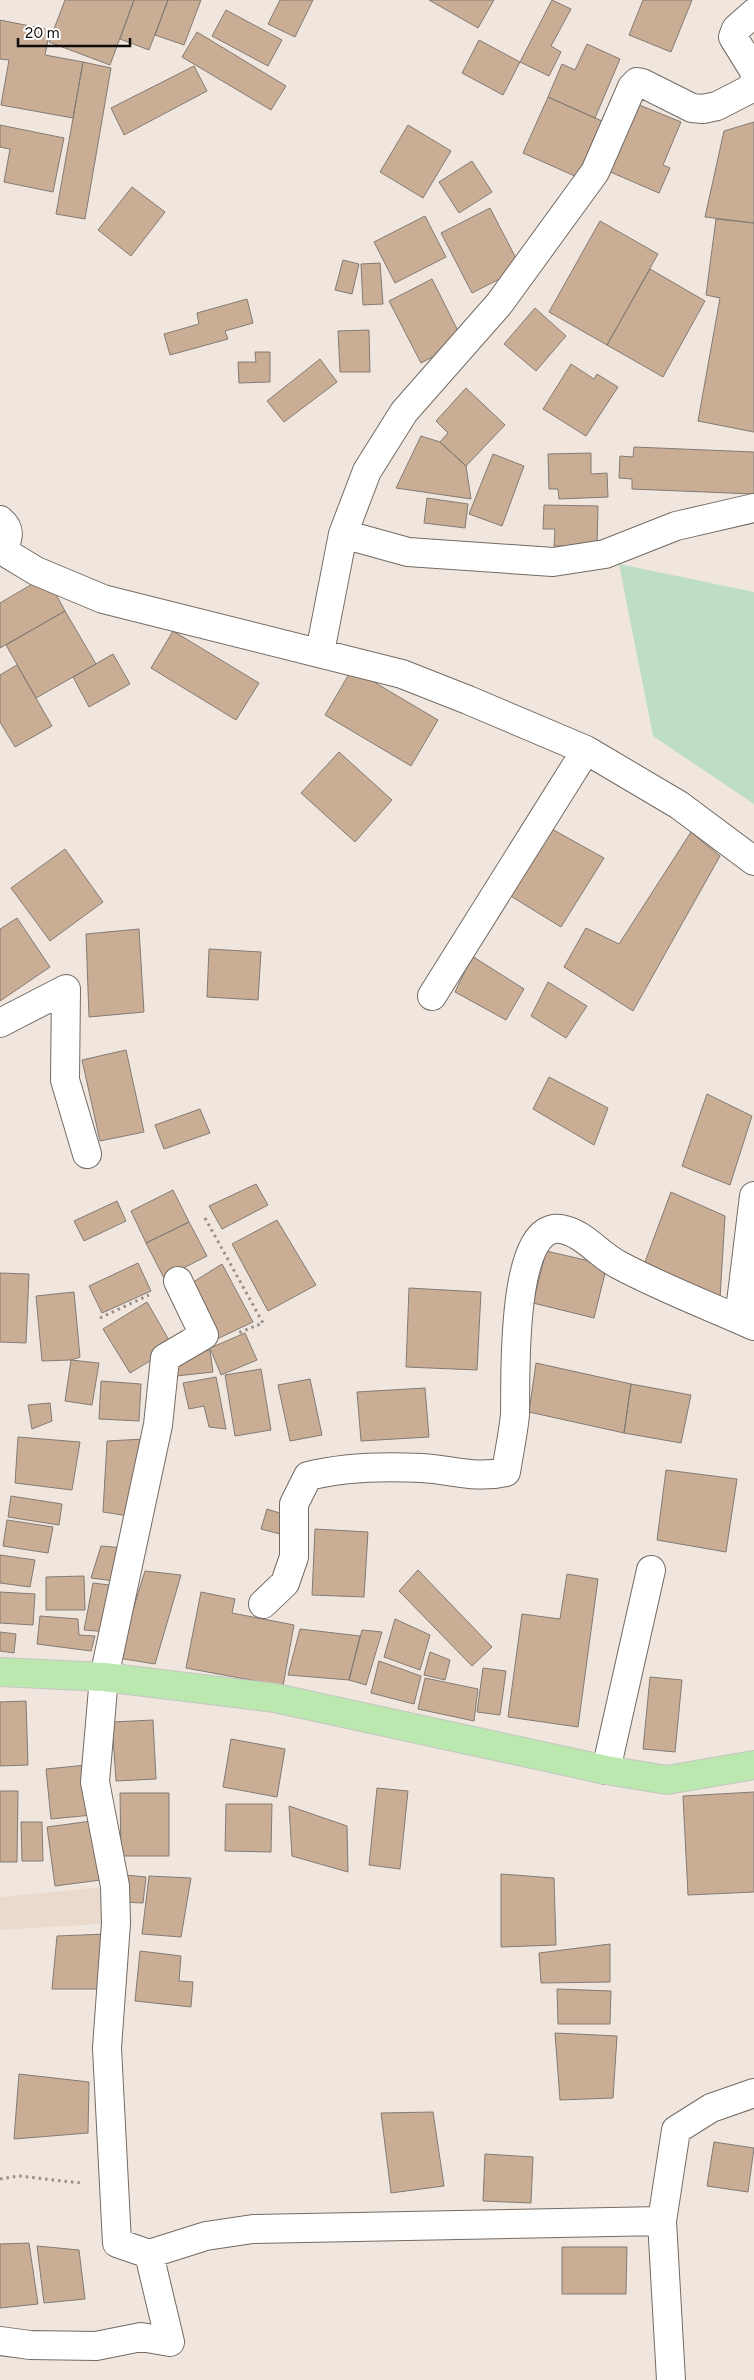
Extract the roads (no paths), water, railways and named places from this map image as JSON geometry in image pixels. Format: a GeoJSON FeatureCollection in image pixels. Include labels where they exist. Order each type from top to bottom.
{"type":"FeatureCollection","features":[{"type":"Feature","properties":{"kind":"main road"},"geometry":{"type":"LineString","coordinates":[[0,1672],[104,1677],[275,1698],[606,1770],[667,1780],[754,1765]]}},
{"type":"Feature","properties":{"kind":"street"},"geometry":{"type":"LineString","coordinates":[[754,13],[736,29],[733,37],[754,71]]}},
{"type":"Feature","properties":{"kind":"street"},"geometry":{"type":"LineString","coordinates":[[320,652],[343,534],[367,472],[404,412],[499,304],[595,172],[632,87],[637,82],[642,83],[692,108],[703,109],[717,106],[750,89],[754,82]]}},
{"type":"Feature","properties":{"kind":"street"},"geometry":{"type":"LineString","coordinates":[[343,534],[408,552],[553,562],[605,554],[676,526],[754,508]]}},
{"type":"Feature","properties":{"kind":"street"},"geometry":{"type":"LineString","coordinates":[[0,520],[6,525],[9,534],[2,553],[36,571],[103,599],[402,674],[586,750],[680,805],[754,861]]}},
{"type":"Feature","properties":{"kind":"street"},"geometry":{"type":"LineString","coordinates":[[432,996],[586,750]]}},
{"type":"Feature","properties":{"kind":"street"},"geometry":{"type":"LineString","coordinates":[[0,1023],[66,989],[65,1080],[87,1154]]}},
{"type":"Feature","properties":{"kind":"street"},"geometry":{"type":"LineString","coordinates":[[263,1604],[285,1583],[294,1557],[294,1504],[308,1476],[336,1469],[423,1468],[488,1476],[506,1472],[515,1417],[517,1316],[531,1250],[547,1233],[561,1229],[584,1240],[612,1262],[639,1276],[747,1322],[754,1196]]}},
{"type":"Feature","properties":{"kind":"street"},"geometry":{"type":"LineString","coordinates":[[178,1281],[204,1335],[165,1358],[158,1424],[104,1677],[95,1782],[115,1886],[116,1923],[107,2048],[118,2243],[149,2254],[206,2236],[253,2229],[662,2221]]}},
{"type":"Feature","properties":{"kind":"street"},"geometry":{"type":"LineString","coordinates":[[606,1770],[651,1570]]}},
{"type":"Feature","properties":{"kind":"street"},"geometry":{"type":"LineString","coordinates":[[671,2380],[662,2221],[676,2130],[711,2108],[754,2093]]}},
{"type":"Feature","properties":{"kind":"street"},"geometry":{"type":"LineString","coordinates":[[0,2341],[30,2345],[96,2346],[141,2337],[170,2342],[149,2254]]}}]}
